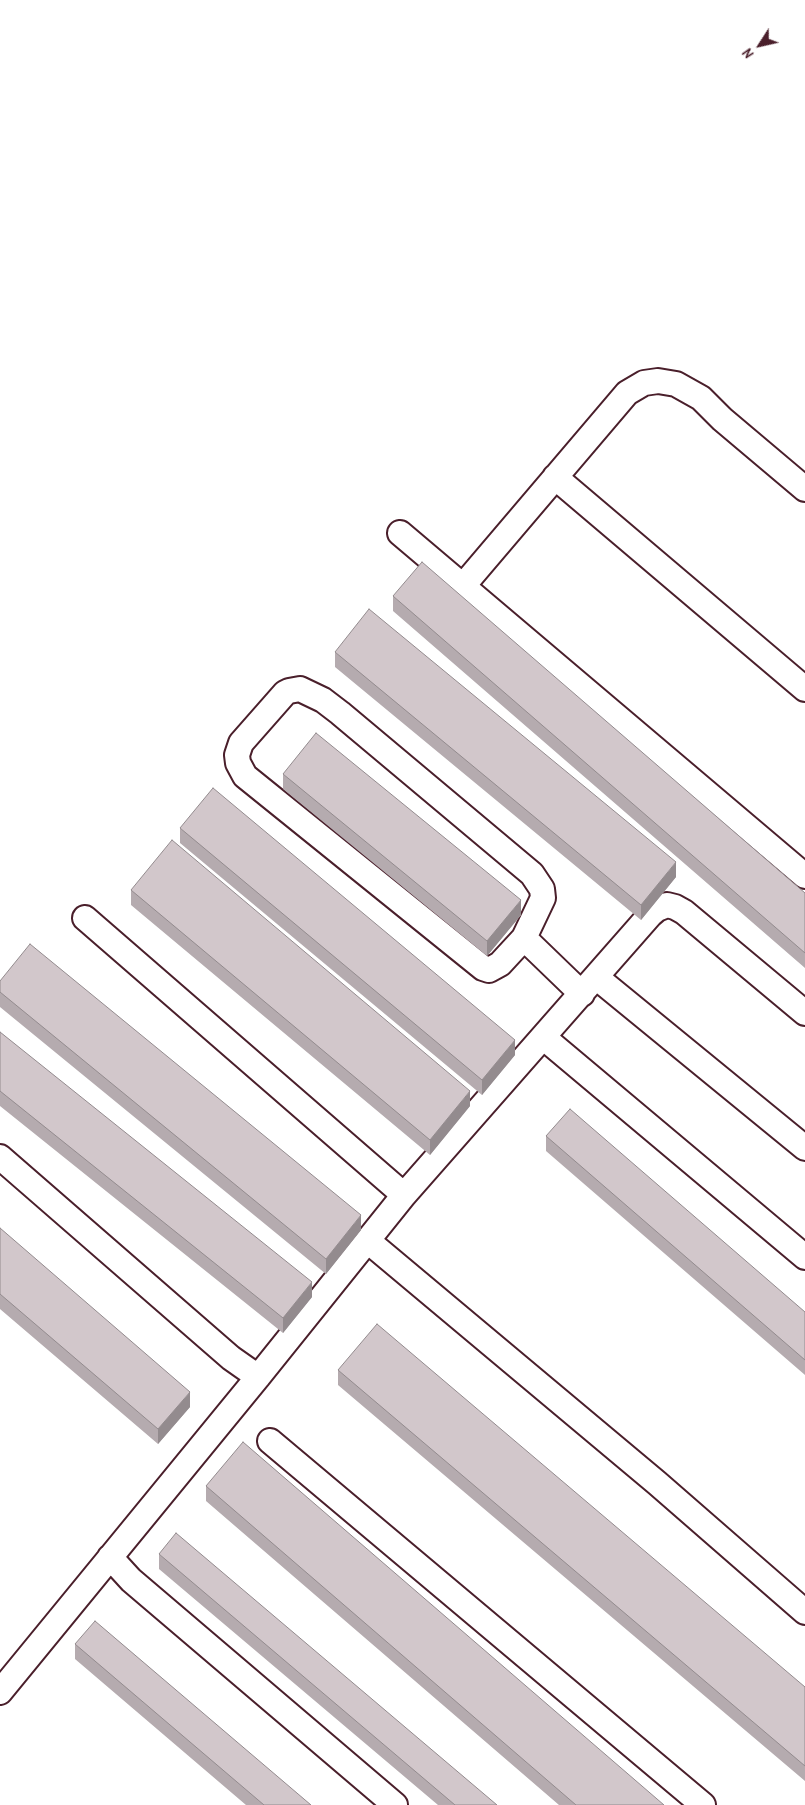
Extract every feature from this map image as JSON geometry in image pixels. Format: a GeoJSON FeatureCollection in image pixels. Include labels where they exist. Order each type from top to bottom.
{"type":"FeatureCollection","features":[{"type":"Feature","properties":{"kind":"street"},"geometry":{"type":"LineString","coordinates":[[462,587],[627,393],[644,383],[658,381],[676,384],[701,398],[805,489]]}},
{"type":"Feature","properties":{"kind":"street"},"geometry":{"type":"LineString","coordinates":[[555,477],[805,689]]}},
{"type":"Feature","properties":{"kind":"street"},"geometry":{"type":"LineString","coordinates":[[400,533],[805,876]]}},
{"type":"Feature","properties":{"kind":"street"},"geometry":{"type":"LineString","coordinates":[[300,689],[323,700],[532,874],[542,889],[543,898],[524,938],[500,964],[489,970],[483,968],[246,776],[238,764],[237,754],[241,743],[289,691],[300,689]]}},
{"type":"Feature","properties":{"kind":"street"},"geometry":{"type":"LineString","coordinates":[[0,1692],[258,1377],[404,1195],[657,909],[667,905],[684,912],[805,1013]]}},
{"type":"Feature","properties":{"kind":"street"},"geometry":{"type":"LineString","coordinates":[[85,918],[404,1195]]}},
{"type":"Feature","properties":{"kind":"street"},"geometry":{"type":"LineString","coordinates":[[524,938],[805,1148]]}},
{"type":"Feature","properties":{"kind":"street"},"geometry":{"type":"LineString","coordinates":[[543,1037],[805,1257]]}},
{"type":"Feature","properties":{"kind":"street"},"geometry":{"type":"LineString","coordinates":[[0,1157],[231,1358],[258,1377]]}},
{"type":"Feature","properties":{"kind":"street"},"geometry":{"type":"LineString","coordinates":[[368,1241],[657,1484],[805,1612]]}},
{"type":"Feature","properties":{"kind":"street"},"geometry":{"type":"LineString","coordinates":[[270,1441],[704,1805]]}},
{"type":"Feature","properties":{"kind":"street"},"geometry":{"type":"LineString","coordinates":[[110,1557],[131,1580],[395,1805]]}},
{"type":"Feature","properties":{"kind":"building"},"geometry":{"type":"Polygon","coordinates":[[[422,562],[805,893],[805,953],[393,596],[422,562]]]}},
{"type":"Feature","properties":{"kind":"building"},"geometry":{"type":"Polygon","coordinates":[[[369,609],[676,862],[641,905],[335,652],[369,609]]]}},
{"type":"Feature","properties":{"kind":"building"},"geometry":{"type":"Polygon","coordinates":[[[316,733],[521,900],[487,941],[283,774],[316,733]]]}},
{"type":"Feature","properties":{"kind":"building"},"geometry":{"type":"Polygon","coordinates":[[[213,788],[515,1040],[482,1080],[180,828],[213,788]]]}},
{"type":"Feature","properties":{"kind":"building"},"geometry":{"type":"Polygon","coordinates":[[[172,840],[470,1091],[430,1140],[131,890],[172,840]]]}},
{"type":"Feature","properties":{"kind":"building"},"geometry":{"type":"Polygon","coordinates":[[[30,944],[361,1215],[326,1259],[0,992],[0,981],[30,944]]]}},
{"type":"Feature","properties":{"kind":"building"},"geometry":{"type":"Polygon","coordinates":[[[0,1032],[312,1282],[283,1318],[0,1091],[0,1032]]]}},
{"type":"Feature","properties":{"kind":"building"},"geometry":{"type":"Polygon","coordinates":[[[570,1109],[805,1312],[805,1360],[546,1136],[570,1109]]]}},
{"type":"Feature","properties":{"kind":"building"},"geometry":{"type":"Polygon","coordinates":[[[0,1228],[190,1392],[158,1429],[0,1294],[0,1228]]]}},
{"type":"Feature","properties":{"kind":"building"},"geometry":{"type":"Polygon","coordinates":[[[377,1324],[805,1687],[805,1766],[338,1370],[377,1324]]]}},
{"type":"Feature","properties":{"kind":"building"},"geometry":{"type":"Polygon","coordinates":[[[243,1442],[664,1805],[576,1805],[206,1486],[243,1442]]]}},
{"type":"Feature","properties":{"kind":"building"},"geometry":{"type":"Polygon","coordinates":[[[176,1533],[497,1805],[455,1805],[159,1554],[176,1533]]]}},
{"type":"Feature","properties":{"kind":"building"},"geometry":{"type":"Polygon","coordinates":[[[95,1621],[311,1805],[264,1805],[75,1644],[95,1621]]]}}]}
